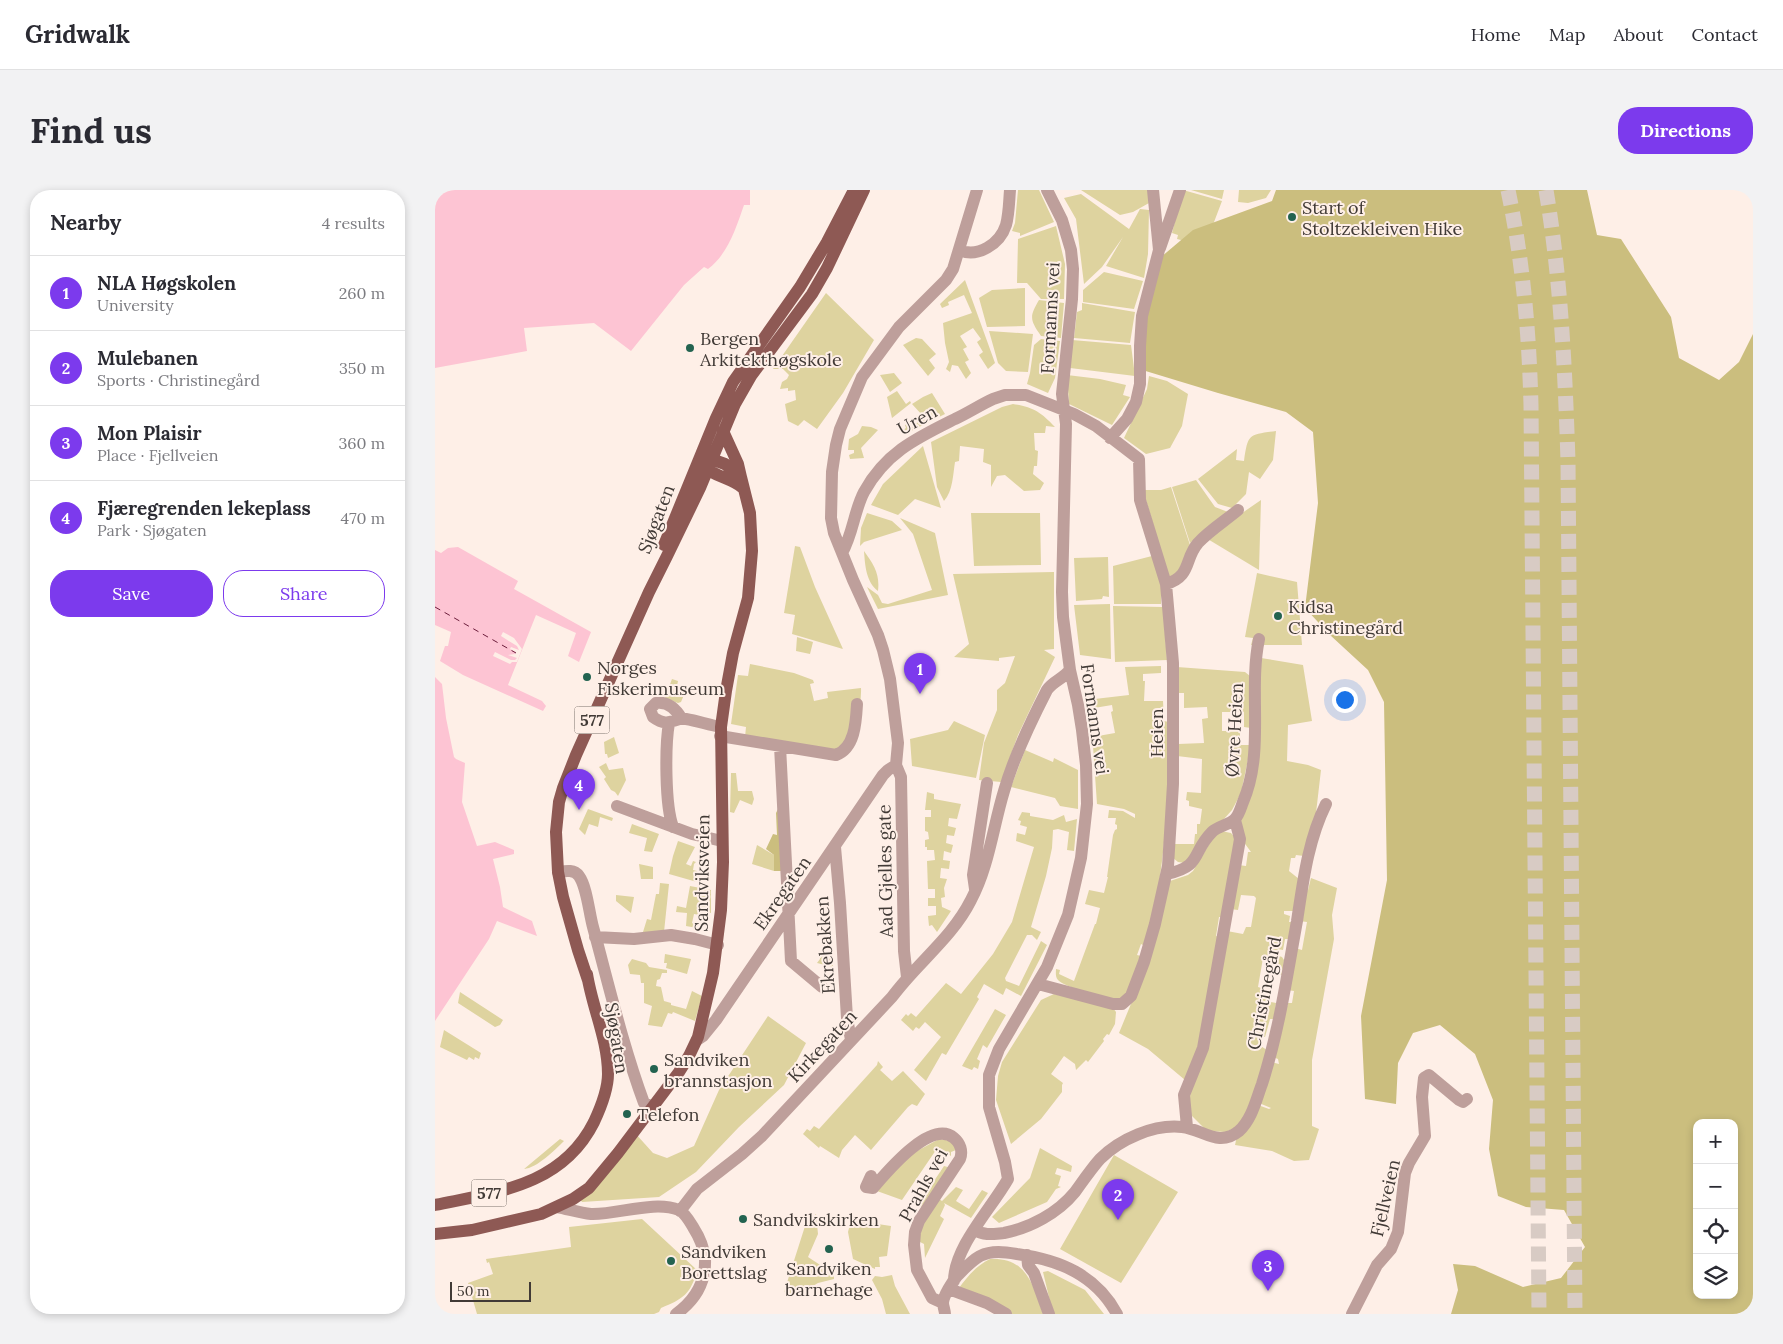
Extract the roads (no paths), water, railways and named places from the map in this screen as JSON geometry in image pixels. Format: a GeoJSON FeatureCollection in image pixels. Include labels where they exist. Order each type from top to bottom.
{"type":"FeatureCollection","features":[{"type":"Feature","properties":{"kind":"main road","name":"577"},"geometry":{"type":"LineString","coordinates":[[705,463],[715,418],[733,382],[800,287],[827,242],[854,190]]}},
{"type":"Feature","properties":{"kind":"main road","name":"577"},"geometry":{"type":"LineString","coordinates":[[705,463],[751,376],[789,327],[827,268],[864,190]]}},
{"type":"Feature","properties":{"kind":"main road","name":"Sandviksveien"},"geometry":{"type":"LineString","coordinates":[[435,1234],[472,1230],[541,1214],[573,1199],[589,1188],[653,1108],[685,1064],[697,1040],[718,945],[721,910],[721,731],[731,660],[748,598],[751,575],[750,513],[737,464],[723,431]]}},
{"type":"Feature","properties":{"kind":"main road"},"geometry":{"type":"LineString","coordinates":[[705,463],[742,483]]}},
{"type":"Feature","properties":{"kind":"main road","name":"Sjøgaten"},"geometry":{"type":"LineString","coordinates":[[435,1205],[527,1183],[552,1170],[583,1139],[597,1116],[607,1087],[608,1074],[604,1043],[588,980],[567,914],[558,853],[557,818],[563,788],[576,755],[649,592],[661,553],[705,463]]}},
{"type":"Feature","properties":{"kind":"street","name":"Aad Gjelles gate"},"geometry":{"type":"LineString","coordinates":[[907,977],[904,951],[901,777],[896,765],[898,744],[892,691],[883,650],[834,533],[831,518],[831,486],[836,444],[849,405],[862,377],[889,339],[946,280],[957,260],[977,190]]}},
{"type":"Feature","properties":{"kind":"street"},"geometry":{"type":"LineString","coordinates":[[959,250],[969,253],[983,250],[999,238],[1007,224],[1010,190]]}},
{"type":"Feature","properties":{"kind":"street","name":"Formanns vei"},"geometry":{"type":"LineString","coordinates":[[951,1285],[957,1260],[1007,1179],[1005,1162],[989,1107],[989,1075],[999,1049],[1038,984],[1054,952],[1067,915],[1081,858],[1086,821],[1087,778],[1085,747],[1070,670],[1063,617],[1062,592],[1066,424],[1062,394],[1073,279],[1071,250],[1062,220],[1047,190]]}},
{"type":"Feature","properties":{"kind":"street"},"geometry":{"type":"LineString","coordinates":[[1153,190],[1159,250]]}},
{"type":"Feature","properties":{"kind":"street"},"geometry":{"type":"LineString","coordinates":[[1111,438],[1127,419],[1136,402],[1140,384],[1142,316],[1159,250],[1180,190]]}},
{"type":"Feature","properties":{"kind":"street","name":"Uren"},"geometry":{"type":"LineString","coordinates":[[842,553],[849,539],[858,506],[870,482],[877,471],[907,444],[979,406],[1005,395],[1026,395],[1064,411]]}},
{"type":"Feature","properties":{"kind":"street","name":"Heien"},"geometry":{"type":"LineString","coordinates":[[1038,984],[1113,1004],[1125,1003],[1131,996],[1149,946],[1167,874],[1172,792],[1174,738],[1173,663],[1166,584],[1140,500],[1139,459],[1085,419],[1064,411]]}},
{"type":"Feature","properties":{"kind":"street"},"geometry":{"type":"LineString","coordinates":[[1166,584],[1177,580],[1183,574],[1196,545],[1205,535],[1238,510]]}},
{"type":"Feature","properties":{"kind":"street","name":"Øvre Heien"},"geometry":{"type":"LineString","coordinates":[[1235,820],[1246,795],[1253,761],[1255,660],[1259,640]]}},
{"type":"Feature","properties":{"kind":"street","name":"Kirkegaten"},"geometry":{"type":"LineString","coordinates":[[681,1211],[685,1202],[697,1188],[742,1154],[762,1136],[950,932],[971,901],[983,873],[1003,792],[1017,754],[1051,683],[1065,676],[1070,670]]}},
{"type":"Feature","properties":{"kind":"street"},"geometry":{"type":"LineString","coordinates":[[683,719],[676,709],[661,702],[653,705],[650,709],[653,717],[669,723],[683,719],[780,746],[826,755],[840,754],[847,747],[853,733],[857,704]]}},
{"type":"Feature","properties":{"kind":"street"},"geometry":{"type":"LineString","coordinates":[[669,723],[667,738],[668,785],[670,816],[673,826]]}},
{"type":"Feature","properties":{"kind":"street"},"geometry":{"type":"LineString","coordinates":[[780,746],[790,912],[791,962],[822,987]]}},
{"type":"Feature","properties":{"kind":"street","name":"Ekregaten"},"geometry":{"type":"LineString","coordinates":[[697,1040],[717,1020],[883,775],[896,765]]}},
{"type":"Feature","properties":{"kind":"street"},"geometry":{"type":"LineString","coordinates":[[975,891],[973,875],[987,783]]}},
{"type":"Feature","properties":{"kind":"street","name":"Christinegård"},"geometry":{"type":"LineString","coordinates":[[975,1230],[982,1234],[1007,1232],[1032,1224],[1051,1213],[1067,1200],[1109,1150],[1121,1142],[1167,1127],[1187,1128],[1212,1137],[1230,1137],[1247,1122],[1253,1110],[1268,1064],[1277,1026],[1307,862],[1326,804]]}},
{"type":"Feature","properties":{"kind":"street"},"geometry":{"type":"LineString","coordinates":[[617,806],[715,841],[722,841]]}},
{"type":"Feature","properties":{"kind":"street"},"geometry":{"type":"LineString","coordinates":[[1167,874],[1185,869],[1193,862],[1212,832],[1235,820],[1240,839],[1203,1048],[1185,1095],[1187,1128]]}},
{"type":"Feature","properties":{"kind":"street","name":"Ekrebakken"},"geometry":{"type":"LineString","coordinates":[[835,847],[847,1018],[851,1040]]}},
{"type":"Feature","properties":{"kind":"street"},"geometry":{"type":"LineString","coordinates":[[561,872],[576,872],[582,881],[595,937],[638,1087],[644,1103],[653,1108]]}},
{"type":"Feature","properties":{"kind":"street"},"geometry":{"type":"LineString","coordinates":[[595,937],[634,939],[671,935],[718,945]]}},
{"type":"Feature","properties":{"kind":"street","name":"Fjellveien"},"geometry":{"type":"LineString","coordinates":[[1352,1314],[1377,1266],[1391,1248],[1398,1232],[1405,1172],[1425,1136],[1422,1096],[1424,1078],[1429,1075],[1463,1102],[1467,1098]]}},
{"type":"Feature","properties":{"kind":"street","name":"Prahls vei"},"geometry":{"type":"LineString","coordinates":[[871,1176],[866,1186],[873,1188],[897,1159],[908,1150],[937,1135],[949,1134],[960,1145],[961,1159],[919,1221],[915,1232],[914,1257],[917,1270],[932,1298],[944,1308]]}},
{"type":"Feature","properties":{"kind":"street"},"geometry":{"type":"LineString","coordinates":[[557,1207],[591,1214],[649,1208],[670,1208],[681,1211],[699,1236],[704,1250],[705,1270],[701,1286],[686,1307],[676,1314]]}},
{"type":"Feature","properties":{"kind":"street"},"geometry":{"type":"LineString","coordinates":[[944,1308],[951,1285],[969,1264],[980,1256],[998,1252],[1027,1255],[1060,1264],[1088,1279],[1105,1294],[1117,1314]]}},
{"type":"Feature","properties":{"kind":"street"},"geometry":{"type":"LineString","coordinates":[[1027,1255],[1028,1265],[1034,1273],[1049,1314]]}},
{"type":"Feature","properties":{"kind":"street"},"geometry":{"type":"LineString","coordinates":[[951,1285],[1006,1314]]}},
{"type":"Feature","properties":{"kind":"tunnel"},"geometry":{"type":"LineString","coordinates":[[1508,190],[1518,243],[1524,297],[1531,405],[1539,1314]]}},
{"type":"Feature","properties":{"kind":"tunnel"},"geometry":{"type":"LineString","coordinates":[[1546,190],[1559,291],[1568,461],[1575,1314]]}},
{"type":"Feature","properties":{"kind":"place","name":"Start of Stoltzekleiven Hike"},"geometry":{"type":"Point","coordinates":[1292,217]}},
{"type":"Feature","properties":{"kind":"place","name":"Bergen Arkitekthøgskole"},"geometry":{"type":"Point","coordinates":[690,348]}},
{"type":"Feature","properties":{"kind":"place","name":"Kidsa Christinegård"},"geometry":{"type":"Point","coordinates":[1278,616]}},
{"type":"Feature","properties":{"kind":"place","name":"Norges Fiskerimuseum"},"geometry":{"type":"Point","coordinates":[587,677]}},
{"type":"Feature","properties":{"kind":"place","name":"NLA Høgskolen"},"geometry":{"type":"Point","coordinates":[920,694]}},
{"type":"Feature","properties":{"kind":"place","name":"Fjæregrenden lekeplass"},"geometry":{"type":"Point","coordinates":[579,810]}},
{"type":"Feature","properties":{"kind":"place","name":"Sandviken brannstasjon"},"geometry":{"type":"Point","coordinates":[654,1069]}},
{"type":"Feature","properties":{"kind":"place","name":"Telefon"},"geometry":{"type":"Point","coordinates":[627,1114]}},
{"type":"Feature","properties":{"kind":"place","name":"Sandvikskirken"},"geometry":{"type":"Point","coordinates":[743,1219]}},
{"type":"Feature","properties":{"kind":"place","name":"Mulebanen"},"geometry":{"type":"Point","coordinates":[1118,1220]}},
{"type":"Feature","properties":{"kind":"place","name":"Sandviken barnehage"},"geometry":{"type":"Point","coordinates":[829,1249]}},
{"type":"Feature","properties":{"kind":"place","name":"Sandviken Borettslag"},"geometry":{"type":"Point","coordinates":[671,1261]}},
{"type":"Feature","properties":{"kind":"place","name":"Mon Plaisir"},"geometry":{"type":"Point","coordinates":[1268,1291]}}]}
